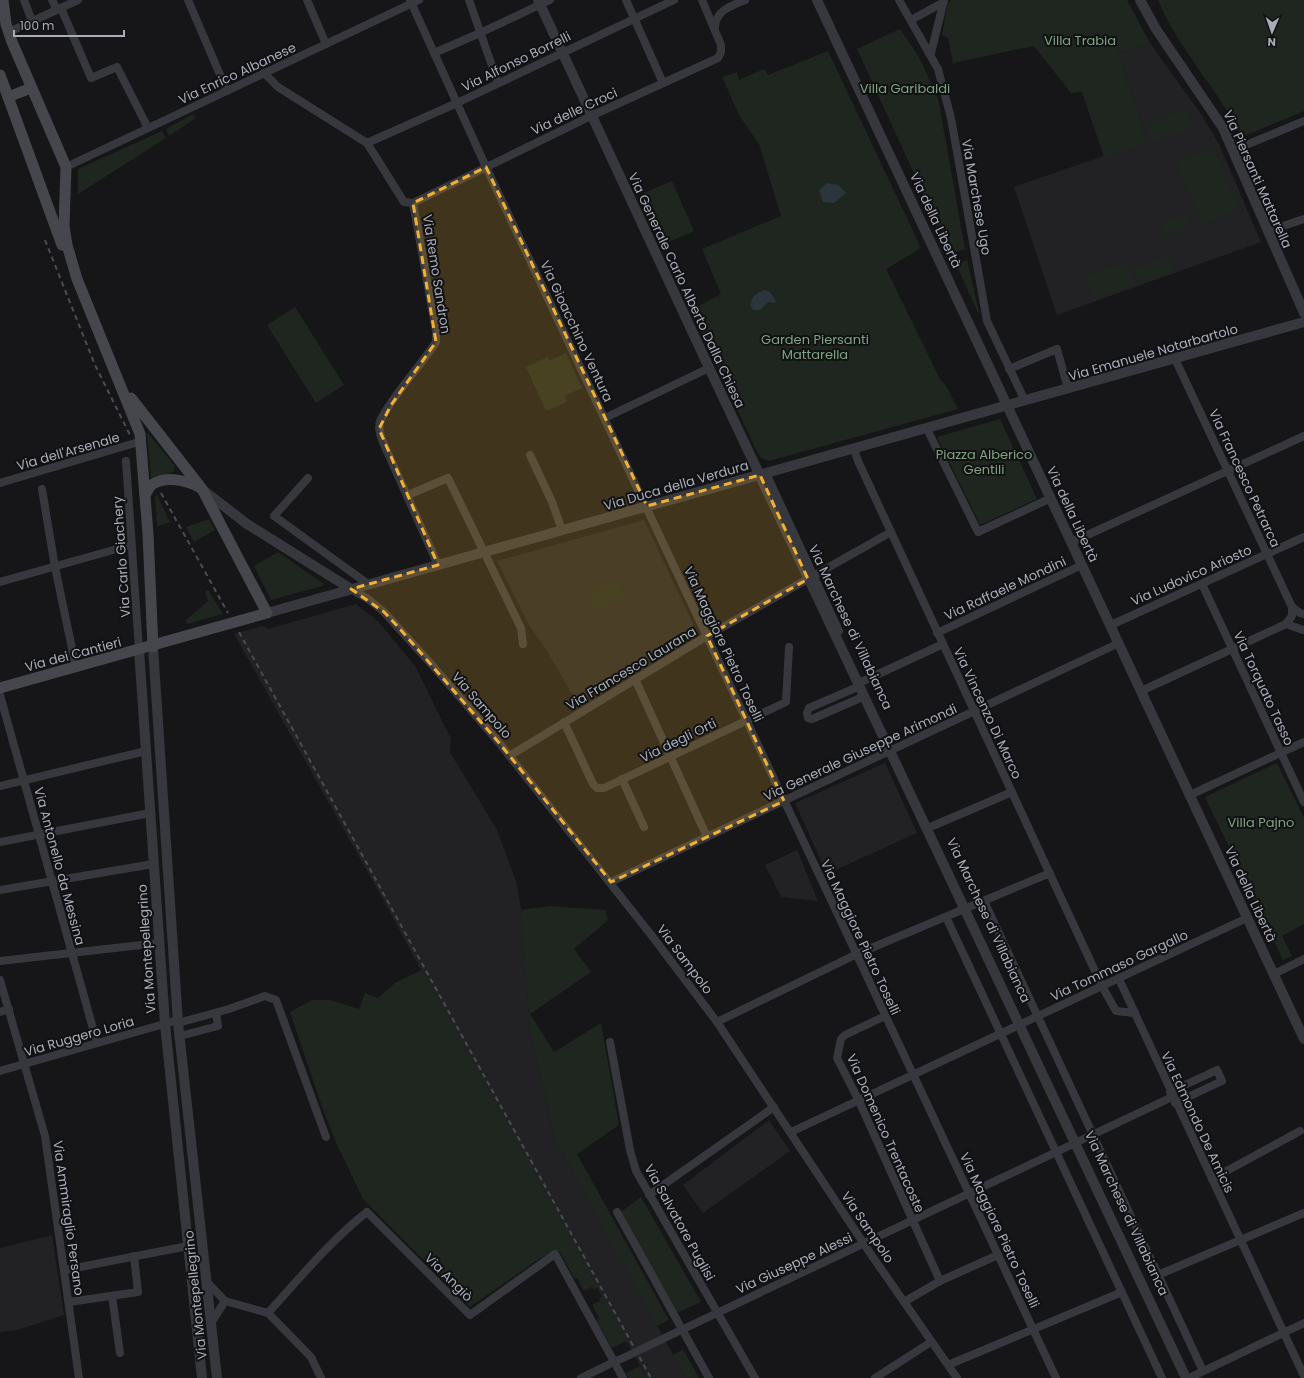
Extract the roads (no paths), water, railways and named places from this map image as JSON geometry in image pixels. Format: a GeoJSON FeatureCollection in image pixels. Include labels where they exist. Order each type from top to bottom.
{"type":"FeatureCollection","features":[{"type":"Feature","properties":{"kind":"main road"},"geometry":{"type":"LineString","coordinates":[[3,0],[9,32],[31,88],[66,167],[64,226],[77,279]]}},
{"type":"Feature","properties":{"kind":"main road"},"geometry":{"type":"LineString","coordinates":[[0,75],[63,248],[138,426],[142,441],[152,647]]}},
{"type":"Feature","properties":{"kind":"main road"},"geometry":{"type":"LineString","coordinates":[[8,97],[31,88]]}},
{"type":"Feature","properties":{"kind":"main road"},"geometry":{"type":"LineString","coordinates":[[120,385],[202,489],[267,613]]}},
{"type":"Feature","properties":{"kind":"main road"},"geometry":{"type":"LineString","coordinates":[[145,495],[152,485],[169,480],[180,480],[192,483],[202,489]]}},
{"type":"Feature","properties":{"kind":"main road","name":"Via dei Cantieri"},"geometry":{"type":"LineString","coordinates":[[0,688],[76,668],[139,646],[152,647],[267,613]]}},
{"type":"Feature","properties":{"kind":"street"},"geometry":{"type":"LineString","coordinates":[[24,0],[32,21]]}},
{"type":"Feature","properties":{"kind":"street"},"geometry":{"type":"LineString","coordinates":[[52,0],[59,9],[91,78],[117,67],[148,128]]}},
{"type":"Feature","properties":{"kind":"street"},"geometry":{"type":"LineString","coordinates":[[9,32],[78,0]]}},
{"type":"Feature","properties":{"kind":"street"},"geometry":{"type":"LineString","coordinates":[[188,0],[228,90]]}},
{"type":"Feature","properties":{"kind":"street"},"geometry":{"type":"LineString","coordinates":[[307,0],[326,44]]}},
{"type":"Feature","properties":{"kind":"street"},"geometry":{"type":"LineString","coordinates":[[469,0],[498,83]]}},
{"type":"Feature","properties":{"kind":"street"},"geometry":{"type":"LineString","coordinates":[[434,53],[480,33],[539,2],[550,0]]}},
{"type":"Feature","properties":{"kind":"street"},"geometry":{"type":"LineString","coordinates":[[626,0],[663,83]]}},
{"type":"Feature","properties":{"kind":"street","name":"Via Alfonso Borrelli"},"geometry":{"type":"LineString","coordinates":[[367,143],[457,103],[674,0]]}},
{"type":"Feature","properties":{"kind":"street"},"geometry":{"type":"LineString","coordinates":[[702,0],[715,27]]}},
{"type":"Feature","properties":{"kind":"street","name":"Via della Libertà"},"geometry":{"type":"LineString","coordinates":[[817,0],[1304,1038]]}},
{"type":"Feature","properties":{"kind":"street","name":"Via Marchese Ugo"},"geometry":{"type":"LineString","coordinates":[[899,0],[931,53],[938,69],[951,118],[987,321],[1024,401]]}},
{"type":"Feature","properties":{"kind":"street","name":"Via Piersanti Mattarella"},"geometry":{"type":"LineString","coordinates":[[1140,0],[1156,28],[1214,112],[1234,150],[1304,313]]}},
{"type":"Feature","properties":{"kind":"street","name":"Via Enrico Albanese"},"geometry":{"type":"LineString","coordinates":[[66,167],[414,1]]}},
{"type":"Feature","properties":{"kind":"street","name":"Via Gioacchino Ventura"},"geometry":{"type":"LineString","coordinates":[[414,1],[434,53],[486,167],[647,506]]}},
{"type":"Feature","properties":{"kind":"street"},"geometry":{"type":"LineString","coordinates":[[715,27],[715,21],[721,11],[741,1]]}},
{"type":"Feature","properties":{"kind":"street"},"geometry":{"type":"LineString","coordinates":[[911,20],[944,1]]}},
{"type":"Feature","properties":{"kind":"street"},"geometry":{"type":"LineString","coordinates":[[931,53],[944,1]]}},
{"type":"Feature","properties":{"kind":"street","name":"Via Generale Carlo Alberto Dalla Chiesa"},"geometry":{"type":"LineString","coordinates":[[539,2],[709,368],[763,474]]}},
{"type":"Feature","properties":{"kind":"street","name":"Via delle Croci"},"geometry":{"type":"LineString","coordinates":[[412,203],[591,116],[718,58],[721,52],[721,45],[715,27]]}},
{"type":"Feature","properties":{"kind":"street"},"geometry":{"type":"LineString","coordinates":[[264,73],[278,87],[367,143],[404,202],[412,203]]}},
{"type":"Feature","properties":{"kind":"street"},"geometry":{"type":"LineString","coordinates":[[1234,150],[1304,121]]}},
{"type":"Feature","properties":{"kind":"street","name":"Via Remo Sandron"},"geometry":{"type":"LineString","coordinates":[[408,495],[382,440],[379,428],[380,422],[391,405],[436,342],[436,331],[412,203]]}},
{"type":"Feature","properties":{"kind":"street"},"geometry":{"type":"LineString","coordinates":[[1268,231],[1304,219]]}},
{"type":"Feature","properties":{"kind":"street","name":"Via Emanuele Notarbartolo"},"geometry":{"type":"LineString","coordinates":[[1008,406],[1304,322]]}},
{"type":"Feature","properties":{"kind":"street"},"geometry":{"type":"LineString","coordinates":[[1009,369],[1057,349],[1068,389]]}},
{"type":"Feature","properties":{"kind":"street","name":"Via Francesco Petrarca"},"geometry":{"type":"LineString","coordinates":[[1175,359],[1292,607]]}},
{"type":"Feature","properties":{"kind":"street"},"geometry":{"type":"LineString","coordinates":[[605,418],[709,368]]}},
{"type":"Feature","properties":{"kind":"street","name":"Via Duca della Verdura"},"geometry":{"type":"LineString","coordinates":[[267,613],[1008,406]]}},
{"type":"Feature","properties":{"kind":"street"},"geometry":{"type":"LineString","coordinates":[[927,429],[978,532],[1051,498]]}},
{"type":"Feature","properties":{"kind":"street"},"geometry":{"type":"LineString","coordinates":[[1072,542],[1304,436]]}},
{"type":"Feature","properties":{"kind":"street","name":"Via dell'Arsenale"},"geometry":{"type":"LineString","coordinates":[[0,483],[142,441]]}},
{"type":"Feature","properties":{"kind":"street","name":"Via Vincenzo Di Marco"},"geometry":{"type":"LineString","coordinates":[[854,449],[858,461],[942,644],[1102,986]]}},
{"type":"Feature","properties":{"kind":"street"},"geometry":{"type":"LineString","coordinates":[[530,455],[552,502],[562,530]]}},
{"type":"Feature","properties":{"kind":"street","name":"Via Carlo Giachery"},"geometry":{"type":"LineString","coordinates":[[126,461],[139,646]]}},
{"type":"Feature","properties":{"kind":"street","name":"Via Marchese di Villabianca"},"geometry":{"type":"LineString","coordinates":[[763,474],[860,683],[1190,1378]]}},
{"type":"Feature","properties":{"kind":"street"},"geometry":{"type":"LineString","coordinates":[[308,478],[274,516],[368,584]]}},
{"type":"Feature","properties":{"kind":"street"},"geometry":{"type":"LineString","coordinates":[[438,565],[408,495],[448,478],[521,628],[523,644]]}},
{"type":"Feature","properties":{"kind":"street"},"geometry":{"type":"LineString","coordinates":[[42,489],[55,567],[76,668]]}},
{"type":"Feature","properties":{"kind":"street"},"geometry":{"type":"LineString","coordinates":[[202,489],[247,524],[350,589]]}},
{"type":"Feature","properties":{"kind":"street","name":"Via Maggiore Pietro Toselli"},"geometry":{"type":"LineString","coordinates":[[647,506],[784,801],[1056,1378]]}},
{"type":"Feature","properties":{"kind":"street","name":"Via Francesco Laurana"},"geometry":{"type":"LineString","coordinates":[[509,756],[707,636],[891,532]]}},
{"type":"Feature","properties":{"kind":"street","name":"Via Ludovico Ariosto"},"geometry":{"type":"LineString","coordinates":[[1111,625],[1304,537]]}},
{"type":"Feature","properties":{"kind":"street"},"geometry":{"type":"LineString","coordinates":[[0,582],[131,545]]}},
{"type":"Feature","properties":{"kind":"street","name":"Via Raffaele Mondini"},"geometry":{"type":"LineString","coordinates":[[937,633],[1082,565]]}},
{"type":"Feature","properties":{"kind":"street","name":"Via Torquato Tasso"},"geometry":{"type":"LineString","coordinates":[[1202,584],[1304,802]]}},
{"type":"Feature","properties":{"kind":"street","name":"Via Sampolo"},"geometry":{"type":"LineString","coordinates":[[350,589],[368,599],[384,612],[509,756],[611,882],[717,1022],[864,1243],[957,1378]]}},
{"type":"Feature","properties":{"kind":"street"},"geometry":{"type":"LineString","coordinates":[[1292,607],[1304,614]]}},
{"type":"Feature","properties":{"kind":"street"},"geometry":{"type":"LineString","coordinates":[[1142,691],[1286,624],[1292,616],[1292,607]]}},
{"type":"Feature","properties":{"kind":"street"},"geometry":{"type":"LineString","coordinates":[[1286,624],[1303,632],[1304,621]]}},
{"type":"Feature","properties":{"kind":"street","name":"Via Generale Giuseppe Arimondi"},"geometry":{"type":"LineString","coordinates":[[611,882],[1119,643]]}},
{"type":"Feature","properties":{"kind":"street"},"geometry":{"type":"LineString","coordinates":[[865,696],[812,719],[808,718],[807,712],[809,708],[942,644]]}},
{"type":"Feature","properties":{"kind":"street","name":"Via Montepellegrino"},"geometry":{"type":"LineString","coordinates":[[139,646],[165,1024],[202,1378]]}},
{"type":"Feature","properties":{"kind":"street","name":"Via Montepellegrino"},"geometry":{"type":"LineString","coordinates":[[152,647],[178,1022],[217,1378]]}},
{"type":"Feature","properties":{"kind":"street","name":"Via degli Orti"},"geometry":{"type":"LineString","coordinates":[[564,722],[593,784],[597,788],[604,788],[786,702],[789,647]]}},
{"type":"Feature","properties":{"kind":"street"},"geometry":{"type":"LineString","coordinates":[[635,679],[707,837]]}},
{"type":"Feature","properties":{"kind":"street","name":"Via Marchese di Villabianca"},"geometry":{"type":"LineString","coordinates":[[860,683],[892,750]]}},
{"type":"Feature","properties":{"kind":"street"},"geometry":{"type":"LineString","coordinates":[[142,685],[155,684]]}},
{"type":"Feature","properties":{"kind":"street","name":"Via Antonello da Messina"},"geometry":{"type":"LineString","coordinates":[[0,695],[97,1043]]}},
{"type":"Feature","properties":{"kind":"street"},"geometry":{"type":"LineString","coordinates":[[1190,795],[1304,742]]}},
{"type":"Feature","properties":{"kind":"street"},"geometry":{"type":"LineString","coordinates":[[0,786],[146,751]]}},
{"type":"Feature","properties":{"kind":"street"},"geometry":{"type":"LineString","coordinates":[[622,780],[644,828]]}},
{"type":"Feature","properties":{"kind":"street"},"geometry":{"type":"LineString","coordinates":[[929,828],[1012,792]]}},
{"type":"Feature","properties":{"kind":"street"},"geometry":{"type":"LineString","coordinates":[[0,842],[150,813]]}},
{"type":"Feature","properties":{"kind":"street"},"geometry":{"type":"LineString","coordinates":[[0,890],[153,864]]}},
{"type":"Feature","properties":{"kind":"street"},"geometry":{"type":"LineString","coordinates":[[717,1022],[857,954],[1050,873]]}},
{"type":"Feature","properties":{"kind":"street","name":"Via Marchese di Villabianca"},"geometry":{"type":"LineString","coordinates":[[984,901],[1203,1371]]}},
{"type":"Feature","properties":{"kind":"street"},"geometry":{"type":"LineString","coordinates":[[946,917],[1162,1378]]}},
{"type":"Feature","properties":{"kind":"street","name":"Via Tommaso Gargallo"},"geometry":{"type":"LineString","coordinates":[[791,1132],[1247,918]]}},
{"type":"Feature","properties":{"kind":"street"},"geometry":{"type":"LineString","coordinates":[[0,961],[159,943]]}},
{"type":"Feature","properties":{"kind":"street"},"geometry":{"type":"LineString","coordinates":[[1274,974],[1304,959]]}},
{"type":"Feature","properties":{"kind":"street","name":"Via Edmondo De Amicis"},"geometry":{"type":"LineString","coordinates":[[1119,979],[1304,1376]]}},
{"type":"Feature","properties":{"kind":"street","name":"Via Ammiraglio Persano"},"geometry":{"type":"LineString","coordinates":[[0,980],[45,1136],[79,1378]]}},
{"type":"Feature","properties":{"kind":"street"},"geometry":{"type":"LineString","coordinates":[[1102,986],[1116,1011],[1135,1013]]}},
{"type":"Feature","properties":{"kind":"street","name":"Via Ruggero Loria"},"geometry":{"type":"LineString","coordinates":[[0,1071],[165,1024],[216,1013],[265,996],[276,1000],[326,1137]]}},
{"type":"Feature","properties":{"kind":"street"},"geometry":{"type":"LineString","coordinates":[[0,1012],[9,1009]]}},
{"type":"Feature","properties":{"kind":"street"},"geometry":{"type":"LineString","coordinates":[[180,1036],[218,1026],[216,1013]]}},
{"type":"Feature","properties":{"kind":"street","name":"Via Domenico Trentacoste"},"geometry":{"type":"LineString","coordinates":[[885,1016],[845,1035],[841,1039],[837,1051],[837,1058],[940,1281]]}},
{"type":"Feature","properties":{"kind":"street","name":"Via Salvatore Puglisi"},"geometry":{"type":"LineString","coordinates":[[610,1042],[632,1161],[648,1195],[755,1378]]}},
{"type":"Feature","properties":{"kind":"street"},"geometry":{"type":"LineString","coordinates":[[1217,1070],[1222,1081],[1173,1097],[1217,1070]]}},
{"type":"Feature","properties":{"kind":"street","name":"Via Giuseppe Alessi"},"geometry":{"type":"LineString","coordinates":[[581,1378],[1173,1097]]}},
{"type":"Feature","properties":{"kind":"street"},"geometry":{"type":"LineString","coordinates":[[648,1195],[773,1108]]}},
{"type":"Feature","properties":{"kind":"street"},"geometry":{"type":"LineString","coordinates":[[1212,1179],[1300,1131]]}},
{"type":"Feature","properties":{"kind":"street","name":"Via Marchese di Villabianca"},"geometry":{"type":"LineString","coordinates":[[1077,1142],[1186,1378]]}},
{"type":"Feature","properties":{"kind":"street"},"geometry":{"type":"LineString","coordinates":[[184,1210],[199,1209]]}},
{"type":"Feature","properties":{"kind":"street","name":"Via Angiò"},"geometry":{"type":"LineString","coordinates":[[268,1313],[322,1255],[367,1212],[470,1315],[555,1254],[618,1361]]}},
{"type":"Feature","properties":{"kind":"street"},"geometry":{"type":"LineString","coordinates":[[616,1212],[678,1331],[709,1378]]}},
{"type":"Feature","properties":{"kind":"street"},"geometry":{"type":"LineString","coordinates":[[1158,1275],[1304,1213]]}},
{"type":"Feature","properties":{"kind":"street"},"geometry":{"type":"LineString","coordinates":[[65,1270],[188,1246]]}},
{"type":"Feature","properties":{"kind":"street"},"geometry":{"type":"LineString","coordinates":[[904,1302],[940,1281],[998,1255]]}},
{"type":"Feature","properties":{"kind":"street"},"geometry":{"type":"LineString","coordinates":[[69,1302],[138,1292],[134,1256]]}},
{"type":"Feature","properties":{"kind":"street"},"geometry":{"type":"LineString","coordinates":[[206,1281],[225,1301],[268,1313],[311,1357],[321,1378]]}},
{"type":"Feature","properties":{"kind":"street"},"geometry":{"type":"LineString","coordinates":[[948,1365],[1122,1292]]}},
{"type":"Feature","properties":{"kind":"street"},"geometry":{"type":"LineString","coordinates":[[112,1296],[120,1353]]}},
{"type":"Feature","properties":{"kind":"street"},"geometry":{"type":"LineString","coordinates":[[211,1323],[225,1301]]}},
{"type":"Feature","properties":{"kind":"street"},"geometry":{"type":"LineString","coordinates":[[1190,1378],[1304,1323]]}},
{"type":"Feature","properties":{"kind":"street"},"geometry":{"type":"LineString","coordinates":[[875,1378],[931,1342]]}},
{"type":"Feature","properties":{"kind":"street"},"geometry":{"type":"LineString","coordinates":[[618,1361],[623,1378]]}},
{"type":"Feature","properties":{"kind":"railway"},"geometry":{"type":"LineString","coordinates":[[45,240],[95,365],[130,435]]}},
{"type":"Feature","properties":{"kind":"railway"},"geometry":{"type":"LineString","coordinates":[[161,493],[228,613]]}},
{"type":"Feature","properties":{"kind":"railway"},"geometry":{"type":"LineString","coordinates":[[239,632],[651,1378]]}},
{"type":"Feature","properties":{"kind":"park label","name":"Villa Trabia"},"geometry":{"type":"Point","coordinates":[1080,40]}},
{"type":"Feature","properties":{"kind":"park label","name":"Villa Garibaldi"},"geometry":{"type":"Point","coordinates":[905,88]}},
{"type":"Feature","properties":{"kind":"park label","name":"Garden Piersanti Mattarella"},"geometry":{"type":"Point","coordinates":[815,346]}},
{"type":"Feature","properties":{"kind":"park label","name":"Piazza Alberico Gentili"},"geometry":{"type":"Point","coordinates":[984,462]}},
{"type":"Feature","properties":{"kind":"park label","name":"Villa Pajno"},"geometry":{"type":"Point","coordinates":[1261,822]}}]}
